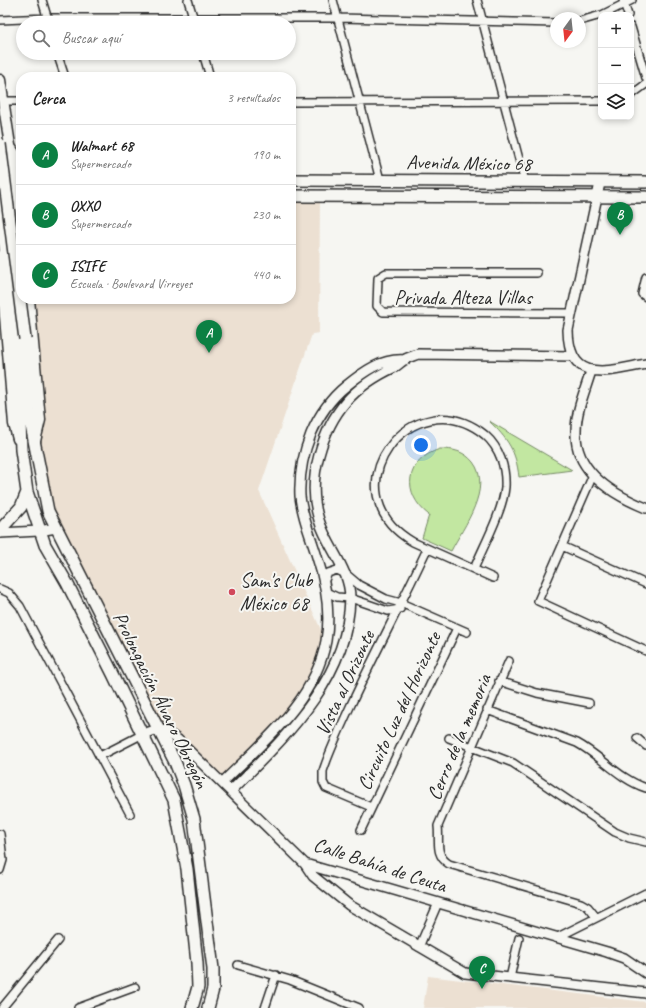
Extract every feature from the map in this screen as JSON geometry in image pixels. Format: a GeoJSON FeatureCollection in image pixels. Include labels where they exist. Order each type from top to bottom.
{"type":"FeatureCollection","features":[{"type":"Feature","properties":{"kind":"main road"},"geometry":{"type":"LineString","coordinates":[[0,80],[11,149],[16,169]]}},
{"type":"Feature","properties":{"kind":"main road","name":"Prolongación Álvaro Obregón"},"geometry":{"type":"LineString","coordinates":[[0,144],[16,301]]}},
{"type":"Feature","properties":{"kind":"main road"},"geometry":{"type":"LineString","coordinates":[[11,149],[16,157]]}},
{"type":"Feature","properties":{"kind":"main road"},"geometry":{"type":"LineString","coordinates":[[0,177],[16,177]]}},
{"type":"Feature","properties":{"kind":"main road","name":"Avenida México 68"},"geometry":{"type":"LineString","coordinates":[[296,180],[600,183],[646,182]]}},
{"type":"Feature","properties":{"kind":"main road"},"geometry":{"type":"LineString","coordinates":[[0,192],[16,192]]}},
{"type":"Feature","properties":{"kind":"main road","name":"Avenida México 68"},"geometry":{"type":"LineString","coordinates":[[296,196],[646,197]]}},
{"type":"Feature","properties":{"kind":"main road","name":"Prolongación Álvaro Obregón"},"geometry":{"type":"LineString","coordinates":[[0,202],[30,420],[48,511],[158,729],[184,785],[194,819],[213,969],[213,989],[208,1008]]}},
{"type":"Feature","properties":{"kind":"main road","name":"Prolongación Álvaro Obregón"},"geometry":{"type":"LineString","coordinates":[[0,256],[14,424],[21,450],[27,492],[39,531],[46,549],[67,583],[163,773],[176,808],[187,869],[197,963],[198,987],[192,1008]]}},
{"type":"Feature","properties":{"kind":"main road","name":"Prolongación Álvaro Obregón"},"geometry":{"type":"LineString","coordinates":[[16,304],[20,340],[21,450]]}},
{"type":"Feature","properties":{"kind":"main road","name":"Prolongación Álvaro Obregón"},"geometry":{"type":"LineString","coordinates":[[29,304],[40,420],[35,442]]}},
{"type":"Feature","properties":{"kind":"main road"},"geometry":{"type":"LineString","coordinates":[[0,530],[21,507],[27,492]]}},
{"type":"Feature","properties":{"kind":"street"},"geometry":{"type":"LineString","coordinates":[[42,0],[47,16]]}},
{"type":"Feature","properties":{"kind":"street"},"geometry":{"type":"LineString","coordinates":[[188,0],[193,16]]}},
{"type":"Feature","properties":{"kind":"street"},"geometry":{"type":"LineString","coordinates":[[333,0],[380,180]]}},
{"type":"Feature","properties":{"kind":"street"},"geometry":{"type":"LineString","coordinates":[[477,0],[525,182]]}},
{"type":"Feature","properties":{"kind":"street"},"geometry":{"type":"LineString","coordinates":[[606,12],[624,2],[632,0]]}},
{"type":"Feature","properties":{"kind":"street"},"geometry":{"type":"LineString","coordinates":[[624,2],[627,12]]}},
{"type":"Feature","properties":{"kind":"street"},"geometry":{"type":"LineString","coordinates":[[586,19],[598,16]]}},
{"type":"Feature","properties":{"kind":"street"},"geometry":{"type":"LineString","coordinates":[[296,19],[338,18],[550,23]]}},
{"type":"Feature","properties":{"kind":"street"},"geometry":{"type":"LineString","coordinates":[[0,20],[16,20]]}},
{"type":"Feature","properties":{"kind":"street"},"geometry":{"type":"LineString","coordinates":[[634,37],[646,78]]}},
{"type":"Feature","properties":{"kind":"street"},"geometry":{"type":"LineString","coordinates":[[59,60],[63,72]]}},
{"type":"Feature","properties":{"kind":"street"},"geometry":{"type":"LineString","coordinates":[[205,60],[209,72]]}},
{"type":"Feature","properties":{"kind":"street"},"geometry":{"type":"LineString","coordinates":[[634,93],[646,84]]}},
{"type":"Feature","properties":{"kind":"street"},"geometry":{"type":"LineString","coordinates":[[4,101],[16,101]]}},
{"type":"Feature","properties":{"kind":"street"},"geometry":{"type":"LineString","coordinates":[[296,102],[598,101]]}},
{"type":"Feature","properties":{"kind":"street"},"geometry":{"type":"LineString","coordinates":[[600,183],[568,330],[569,345],[572,356],[585,369],[591,372],[604,372],[646,364]]}},
{"type":"Feature","properties":{"kind":"street","name":"Privada Alteza Villas"},"geometry":{"type":"LineString","coordinates":[[537,273],[386,273],[378,278],[378,306],[383,312],[572,313]]}},
{"type":"Feature","properties":{"kind":"street"},"geometry":{"type":"LineString","coordinates":[[646,277],[642,294],[646,297]]}},
{"type":"Feature","properties":{"kind":"street"},"geometry":{"type":"LineString","coordinates":[[231,791],[300,720],[321,689],[341,644],[346,627],[350,598],[346,574],[325,536],[315,504],[314,476],[328,428],[343,405],[371,380],[418,354],[430,352],[572,356]]}},
{"type":"Feature","properties":{"kind":"street"},"geometry":{"type":"LineString","coordinates":[[223,782],[292,712],[312,681],[326,641],[328,611],[326,592],[305,520],[300,496],[302,461],[308,442],[322,412],[340,390],[372,367],[394,359],[405,360]]}},
{"type":"Feature","properties":{"kind":"street"},"geometry":{"type":"LineString","coordinates":[[591,372],[577,420],[576,432],[580,452],[593,475],[614,493],[646,508]]}},
{"type":"Feature","properties":{"kind":"street"},"geometry":{"type":"LineString","coordinates":[[474,570],[502,502],[505,488],[505,472],[497,451],[488,438],[473,427],[459,421],[437,420],[411,428],[389,446],[378,468],[377,494],[386,519],[397,532],[427,549],[474,570],[493,578]]}},
{"type":"Feature","properties":{"kind":"street"},"geometry":{"type":"LineString","coordinates":[[593,475],[538,601],[646,652]]}},
{"type":"Feature","properties":{"kind":"street"},"geometry":{"type":"LineString","coordinates":[[0,533],[39,531],[56,528]]}},
{"type":"Feature","properties":{"kind":"street"},"geometry":{"type":"LineString","coordinates":[[562,546],[646,584]]}},
{"type":"Feature","properties":{"kind":"street","name":"Vista al Orizonte"},"geometry":{"type":"LineString","coordinates":[[371,807],[326,788],[323,782],[323,771],[355,696],[427,549]]}},
{"type":"Feature","properties":{"kind":"street"},"geometry":{"type":"LineString","coordinates":[[324,582],[332,571],[337,570],[346,574],[359,585],[400,606]]}},
{"type":"Feature","properties":{"kind":"street"},"geometry":{"type":"LineString","coordinates":[[0,589],[9,593],[20,606],[130,814]]}},
{"type":"Feature","properties":{"kind":"street","name":"Circuito Luz del Horizonte"},"geometry":{"type":"LineString","coordinates":[[326,592],[337,597],[350,598],[388,611],[400,606],[411,607],[467,632]]}},
{"type":"Feature","properties":{"kind":"street","name":"Circuito Luz del Horizonte"},"geometry":{"type":"LineString","coordinates":[[361,830],[457,628]]}},
{"type":"Feature","properties":{"kind":"street","name":"Cerro de la memoria"},"geometry":{"type":"LineString","coordinates":[[509,661],[471,746],[438,826],[438,848],[444,861],[581,903],[596,917]]}},
{"type":"Feature","properties":{"kind":"street"},"geometry":{"type":"LineString","coordinates":[[499,681],[537,693],[589,703]]}},
{"type":"Feature","properties":{"kind":"street"},"geometry":{"type":"LineString","coordinates":[[487,710],[566,738],[587,748],[628,780],[646,788]]}},
{"type":"Feature","properties":{"kind":"street"},"geometry":{"type":"LineString","coordinates":[[100,756],[143,734],[158,729]]}},
{"type":"Feature","properties":{"kind":"street","name":"Calle Bahía de Ceuta"},"geometry":{"type":"LineString","coordinates":[[158,729],[165,730],[178,740],[223,782],[305,864],[619,956],[646,973]]}},
{"type":"Feature","properties":{"kind":"street"},"geometry":{"type":"LineString","coordinates":[[449,738],[493,754],[525,770],[615,832],[629,838],[646,842]]}},
{"type":"Feature","properties":{"kind":"street"},"geometry":{"type":"LineString","coordinates":[[637,738],[646,746]]}},
{"type":"Feature","properties":{"kind":"street"},"geometry":{"type":"LineString","coordinates":[[0,834],[3,860],[0,870]]}},
{"type":"Feature","properties":{"kind":"street"},"geometry":{"type":"LineString","coordinates":[[305,864],[313,876],[338,897],[419,947],[465,973],[646,993]]}},
{"type":"Feature","properties":{"kind":"street"},"geometry":{"type":"LineString","coordinates":[[556,938],[646,893]]}},
{"type":"Feature","properties":{"kind":"street"},"geometry":{"type":"LineString","coordinates":[[419,947],[438,903]]}},
{"type":"Feature","properties":{"kind":"street"},"geometry":{"type":"LineString","coordinates":[[510,978],[519,938]]}},
{"type":"Feature","properties":{"kind":"street"},"geometry":{"type":"LineString","coordinates":[[2,1008],[58,940]]}},
{"type":"Feature","properties":{"kind":"street"},"geometry":{"type":"LineString","coordinates":[[238,965],[276,975],[359,1008]]}},
{"type":"Feature","properties":{"kind":"street"},"geometry":{"type":"LineString","coordinates":[[265,1008],[276,975]]}},
{"type":"Feature","properties":{"kind":"street"},"geometry":{"type":"LineString","coordinates":[[78,1008],[135,986]]}},
{"type":"Feature","properties":{"kind":"shaded area"},"geometry":{"type":"Polygon","coordinates":[[[7,191],[16,191],[16,266],[7,191]]]}},
{"type":"Feature","properties":{"kind":"shaded area"},"geometry":{"type":"Polygon","coordinates":[[[296,195],[320,196],[319,333],[312,334],[259,491],[326,641],[307,691],[223,782],[154,723],[56,528],[42,483],[21,304],[296,304],[296,195]]]}},
{"type":"Feature","properties":{"kind":"shaded area"},"geometry":{"type":"Polygon","coordinates":[[[428,976],[646,1002],[646,1008],[423,1008],[428,976]]]}},
{"type":"Feature","properties":{"kind":"green space"},"geometry":{"type":"Polygon","coordinates":[[[489,421],[572,470],[519,477],[516,460],[510,446],[489,421]]]}},
{"type":"Feature","properties":{"kind":"green space"},"geometry":{"type":"Polygon","coordinates":[[[440,449],[458,451],[470,458],[478,472],[480,483],[478,495],[469,519],[451,551],[422,538],[429,515],[414,497],[411,487],[411,478],[414,469],[420,461],[428,454],[440,449]]]}},
{"type":"Feature","properties":{"kind":"place","name":"OXXO"},"geometry":{"type":"Point","coordinates":[620,235]}},
{"type":"Feature","properties":{"kind":"place","name":"Walmart 68"},"geometry":{"type":"Point","coordinates":[209,353]}},
{"type":"Feature","properties":{"kind":"place","name":"Sam's Club México 68"},"geometry":{"type":"Point","coordinates":[232,592]}},
{"type":"Feature","properties":{"kind":"place","name":"ISIFE"},"geometry":{"type":"Point","coordinates":[482,989]}}]}
